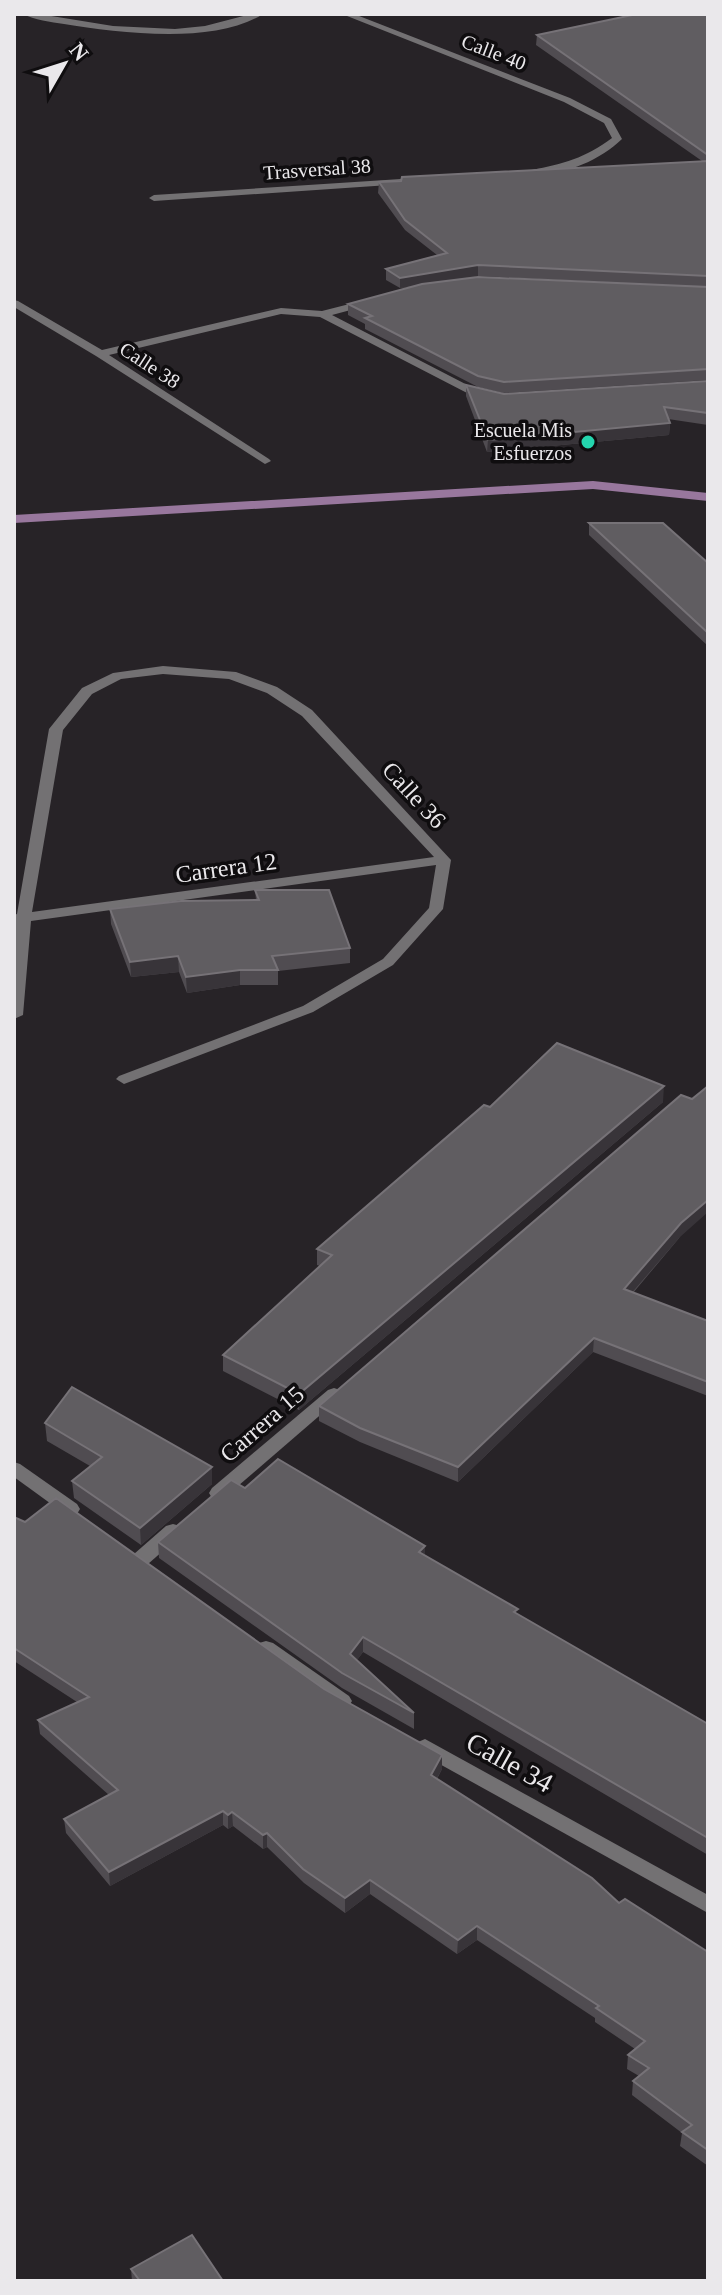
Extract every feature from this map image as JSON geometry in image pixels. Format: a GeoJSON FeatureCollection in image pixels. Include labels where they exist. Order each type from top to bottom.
{"type":"FeatureCollection","features":[{"type":"Feature","properties":{"kind":"street"},"geometry":{"type":"LineString","coordinates":[[27,14],[97,29],[152,30],[208,27],[245,21],[259,14]]}},
{"type":"Feature","properties":{"kind":"street","name":"Calle 40"},"geometry":{"type":"LineString","coordinates":[[346,14],[567,100],[608,121],[617,139],[593,159],[570,167],[523,174]]}},
{"type":"Feature","properties":{"kind":"street","name":"Trasversal 38"},"geometry":{"type":"LineString","coordinates":[[154,198],[419,181]]}},
{"type":"Feature","properties":{"kind":"street"},"geometry":{"type":"LineString","coordinates":[[100,354],[281,311],[322,314],[379,300]]}},
{"type":"Feature","properties":{"kind":"street","name":"Calle 38"},"geometry":{"type":"LineString","coordinates":[[14,303],[100,354],[265,461]]}},
{"type":"Feature","properties":{"kind":"street"},"geometry":{"type":"LineString","coordinates":[[322,314],[473,392],[503,399]]}},
{"type":"Feature","properties":{"kind":"street","name":"Calle 36"},"geometry":{"type":"LineString","coordinates":[[15,1015],[19,919],[56,729],[87,691],[118,676],[163,670],[231,675],[272,690],[307,713],[444,860],[436,909],[388,962],[308,1009],[124,1079]]}},
{"type":"Feature","properties":{"kind":"street","name":"Carrera 12"},"geometry":{"type":"LineString","coordinates":[[19,919],[444,860]]}},
{"type":"Feature","properties":{"kind":"street","name":"Carrera 15"},"geometry":{"type":"LineString","coordinates":[[141,1559],[345,1385]]}},
{"type":"Feature","properties":{"kind":"street"},"geometry":{"type":"LineString","coordinates":[[14,1468],[90,1523]]}},
{"type":"Feature","properties":{"kind":"street"},"geometry":{"type":"LineString","coordinates":[[243,1632],[333,1696],[361,1711]]}},
{"type":"Feature","properties":{"kind":"street","name":"Calle 34"},"geometry":{"type":"LineString","coordinates":[[403,1735],[708,1905]]}},
{"type":"Feature","properties":{"kind":"building"},"geometry":{"type":"Polygon","coordinates":[[[637,14],[708,14],[708,155],[537,35],[637,14]]]}},
{"type":"Feature","properties":{"kind":"building"},"geometry":{"type":"Polygon","coordinates":[[[708,161],[708,276],[478,265],[400,278],[386,269],[447,253],[405,220],[379,182],[401,181],[402,177],[708,161]]]}},
{"type":"Feature","properties":{"kind":"building"},"geometry":{"type":"Polygon","coordinates":[[[478,277],[708,287],[708,369],[504,382],[478,376],[365,318],[372,316],[348,304],[422,284],[478,277]]]}},
{"type":"Feature","properties":{"kind":"building"},"geometry":{"type":"Polygon","coordinates":[[[708,381],[708,413],[664,407],[670,423],[488,440],[466,385],[504,394],[708,381]]]}},
{"type":"Feature","properties":{"kind":"building"},"geometry":{"type":"Polygon","coordinates":[[[589,523],[663,523],[708,563],[708,633],[589,523]]]}},
{"type":"Feature","properties":{"kind":"building"},"geometry":{"type":"Polygon","coordinates":[[[255,890],[329,890],[350,948],[272,956],[278,970],[240,970],[186,977],[178,956],[130,962],[110,909],[181,901],[259,900],[255,890]]]}},
{"type":"Feature","properties":{"kind":"building"},"geometry":{"type":"Polygon","coordinates":[[[557,1043],[664,1086],[299,1394],[223,1355],[332,1255],[317,1249],[484,1105],[490,1107],[557,1043]]]}},
{"type":"Feature","properties":{"kind":"building"},"geometry":{"type":"Polygon","coordinates":[[[708,1086],[708,1200],[681,1223],[624,1289],[708,1321],[708,1382],[594,1338],[458,1467],[360,1428],[319,1406],[681,1095],[692,1099],[708,1086]]]}},
{"type":"Feature","properties":{"kind":"building"},"geometry":{"type":"Polygon","coordinates":[[[72,1387],[212,1467],[140,1528],[72,1481],[102,1457],[45,1423],[72,1387]]]}},
{"type":"Feature","properties":{"kind":"building"},"geometry":{"type":"Polygon","coordinates":[[[278,1459],[425,1546],[419,1552],[518,1609],[514,1612],[708,1724],[708,1838],[363,1637],[350,1654],[414,1713],[342,1673],[158,1542],[231,1480],[245,1488],[278,1459]]]}},
{"type":"Feature","properties":{"kind":"building"},"geometry":{"type":"Polygon","coordinates":[[[56,1498],[324,1689],[442,1755],[431,1775],[592,1878],[619,1903],[625,1899],[708,1952],[708,2150],[682,2132],[692,2125],[633,2081],[649,2068],[628,2055],[645,2041],[596,2008],[599,2006],[477,1926],[458,1940],[370,1880],[345,1898],[303,1869],[267,1833],[263,1835],[232,1812],[228,1815],[223,1811],[109,1872],[64,1819],[118,1790],[38,1720],[89,1697],[14,1648],[14,1517],[25,1522],[56,1498]]]}},
{"type":"Feature","properties":{"kind":"building"},"geometry":{"type":"Polygon","coordinates":[[[192,2235],[223,2281],[140,2281],[131,2269],[192,2235]]]}},
{"type":"Feature","properties":{"kind":"waterway"},"geometry":{"type":"LineString","coordinates":[[14,519],[593,485],[708,497]]}},
{"type":"Feature","properties":{"kind":"place","name":"Escuela Mis Esfuerzos"},"geometry":{"type":"Point","coordinates":[588,442]}}]}
